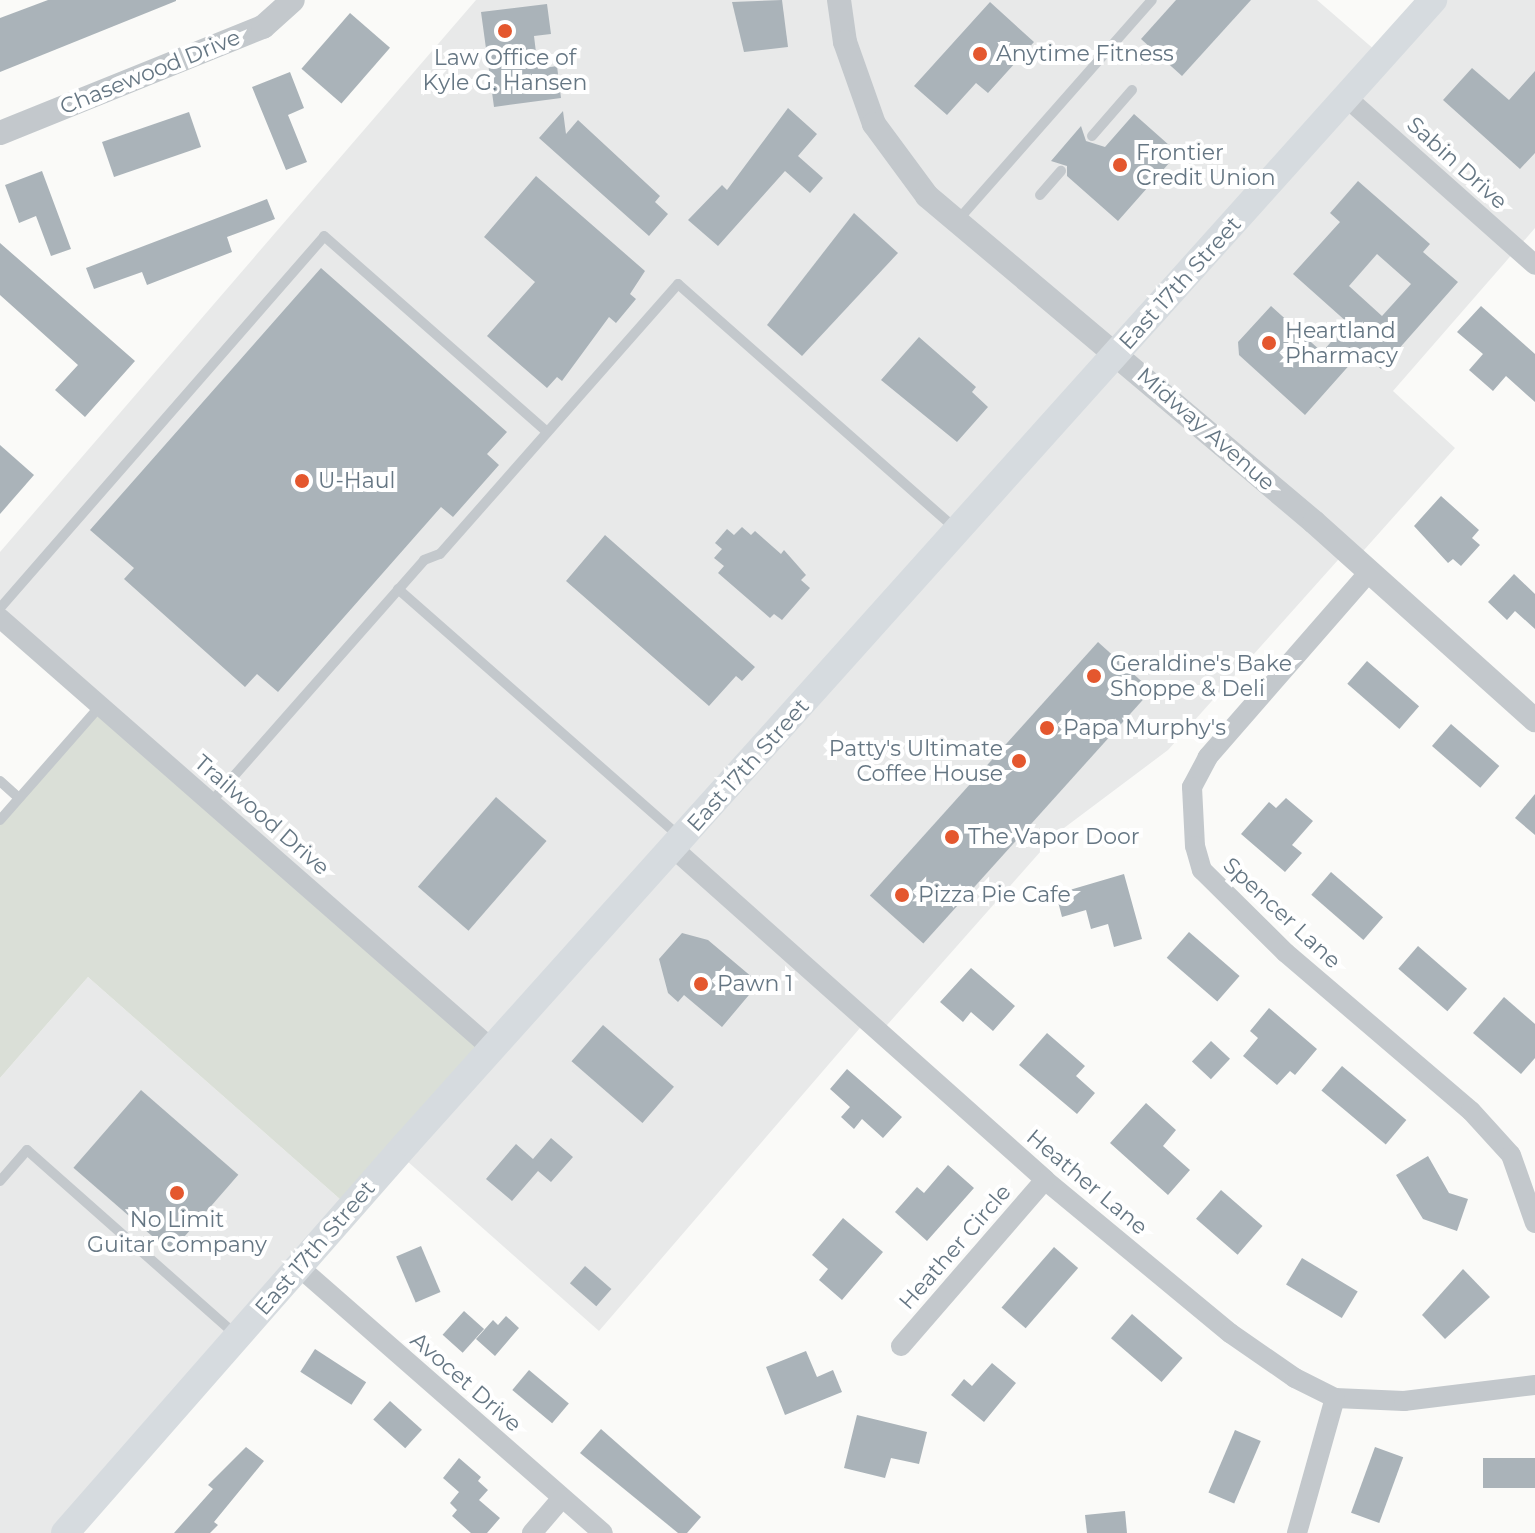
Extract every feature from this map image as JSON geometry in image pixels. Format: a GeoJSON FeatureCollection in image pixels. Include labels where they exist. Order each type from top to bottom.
{"type":"FeatureCollection","features":[{"type":"Feature","properties":{"kind":"main road","name":"East 17th Street"},"geometry":{"type":"LineString","coordinates":[[65,1533],[491,1048],[959,531],[1433,0]]}},
{"type":"Feature","properties":{"kind":"street","name":"Chasewood Drive"},"geometry":{"type":"LineString","coordinates":[[0,133],[263,27],[293,0]]}},
{"type":"Feature","properties":{"kind":"street","name":"Midway Avenue"},"geometry":{"type":"LineString","coordinates":[[839,0],[845,42],[874,124],[903,168],[957,221],[1083,330],[1118,353],[1370,571],[1535,720]]}},
{"type":"Feature","properties":{"kind":"street","name":"Sabin Drive"},"geometry":{"type":"LineString","coordinates":[[1347,98],[1535,265]]}},
{"type":"Feature","properties":{"kind":"street","name":"Spencer Lane"},"geometry":{"type":"LineString","coordinates":[[1370,571],[1208,757],[1192,787],[1190,823],[1195,846],[1202,870],[1275,943],[1491,1133],[1511,1155],[1535,1223]]}},
{"type":"Feature","properties":{"kind":"street","name":"Trailwood Drive"},"geometry":{"type":"LineString","coordinates":[[0,618],[491,1048]]}},
{"type":"Feature","properties":{"kind":"street","name":"Heather Lane"},"geometry":{"type":"LineString","coordinates":[[677,843],[1045,1180],[1230,1333],[1335,1398],[1404,1401],[1535,1385]]}},
{"type":"Feature","properties":{"kind":"street","name":"Heather Circle"},"geometry":{"type":"LineString","coordinates":[[901,1346],[1045,1180]]}},
{"type":"Feature","properties":{"kind":"street","name":"Avocet Drive"},"geometry":{"type":"LineString","coordinates":[[298,1266],[603,1533]]}},
{"type":"Feature","properties":{"kind":"street"},"geometry":{"type":"LineString","coordinates":[[1297,1533],[1335,1398]]}},
{"type":"Feature","properties":{"kind":"street"},"geometry":{"type":"LineString","coordinates":[[532,1533],[562,1498]]}},
{"type":"Feature","properties":{"kind":"lane"},"geometry":{"type":"LineString","coordinates":[[957,221],[1152,0]]}},
{"type":"Feature","properties":{"kind":"lane"},"geometry":{"type":"LineString","coordinates":[[1092,136],[1132,90]]}},
{"type":"Feature","properties":{"kind":"lane"},"geometry":{"type":"LineString","coordinates":[[1040,195],[1061,171]]}},
{"type":"Feature","properties":{"kind":"lane"},"geometry":{"type":"LineString","coordinates":[[0,608],[324,236],[547,432]]}},
{"type":"Feature","properties":{"kind":"lane"},"geometry":{"type":"LineString","coordinates":[[211,802],[424,560],[440,554],[678,284],[959,531]]}},
{"type":"Feature","properties":{"kind":"lane"},"geometry":{"type":"LineString","coordinates":[[398,589],[677,843]]}},
{"type":"Feature","properties":{"kind":"lane"},"geometry":{"type":"LineString","coordinates":[[0,820],[100,706]]}},
{"type":"Feature","properties":{"kind":"lane"},"geometry":{"type":"LineString","coordinates":[[0,781],[19,798]]}},
{"type":"Feature","properties":{"kind":"lane"},"geometry":{"type":"LineString","coordinates":[[0,1181],[27,1150],[238,1336]]}},
{"type":"Feature","properties":{"kind":"shaded area"},"geometry":{"type":"Polygon","coordinates":[[[476,0],[1317,0],[1383,57],[1433,0],[1535,0],[1535,228],[1393,391],[1455,448],[1356,559],[1346,551],[1168,750],[1056,834],[880,1033],[866,1021],[599,1331],[398,1153],[491,1049],[0,618],[0,552],[476,0]]]}},
{"type":"Feature","properties":{"kind":"shaded area"},"geometry":{"type":"Polygon","coordinates":[[[100,706],[491,1048],[350,1208],[88,977],[0,1078],[0,820],[100,706]]]}},
{"type":"Feature","properties":{"kind":"shaded area"},"geometry":{"type":"Polygon","coordinates":[[[88,977],[350,1208],[65,1533],[0,1533],[0,1078],[88,977]]]}},
{"type":"Feature","properties":{"kind":"building"},"geometry":{"type":"Polygon","coordinates":[[[48,0],[176,1],[0,72],[0,18],[48,0]]]}},
{"type":"Feature","properties":{"kind":"building"},"geometry":{"type":"Polygon","coordinates":[[[782,0],[788,47],[744,52],[732,2],[782,0]]]}},
{"type":"Feature","properties":{"kind":"building"},"geometry":{"type":"Polygon","coordinates":[[[1176,0],[1251,0],[1182,76],[1141,39],[1176,0]]]}},
{"type":"Feature","properties":{"kind":"building"},"geometry":{"type":"Polygon","coordinates":[[[990,2],[1034,42],[988,93],[976,83],[947,115],[914,86],[990,2]]]}},
{"type":"Feature","properties":{"kind":"building"},"geometry":{"type":"Polygon","coordinates":[[[547,4],[551,34],[534,36],[538,69],[557,66],[561,98],[494,107],[481,12],[547,4]]]}},
{"type":"Feature","properties":{"kind":"building"},"geometry":{"type":"Polygon","coordinates":[[[350,13],[390,48],[341,104],[301,69],[350,13]]]}},
{"type":"Feature","properties":{"kind":"building"},"geometry":{"type":"Polygon","coordinates":[[[1472,68],[1509,100],[1535,71],[1535,153],[1520,169],[1443,100],[1472,68]]]}},
{"type":"Feature","properties":{"kind":"building"},"geometry":{"type":"Polygon","coordinates":[[[290,72],[304,108],[288,115],[307,162],[286,170],[252,87],[290,72]]]}},
{"type":"Feature","properties":{"kind":"building"},"geometry":{"type":"Polygon","coordinates":[[[788,108],[817,134],[798,156],[823,178],[810,193],[785,171],[718,246],[688,220],[722,185],[727,190],[788,108]]]}},
{"type":"Feature","properties":{"kind":"building"},"geometry":{"type":"Polygon","coordinates":[[[563,111],[566,134],[578,120],[660,196],[655,202],[668,214],[649,236],[539,138],[563,111]]]}},
{"type":"Feature","properties":{"kind":"building"},"geometry":{"type":"Polygon","coordinates":[[[189,112],[201,147],[114,177],[102,142],[189,112]]]}},
{"type":"Feature","properties":{"kind":"building"},"geometry":{"type":"Polygon","coordinates":[[[1134,114],[1178,153],[1118,221],[1067,176],[1067,166],[1051,161],[1081,126],[1086,141],[1105,147],[1134,114]]]}},
{"type":"Feature","properties":{"kind":"building"},"geometry":{"type":"Polygon","coordinates":[[[42,171],[71,249],[51,256],[36,216],[19,223],[5,185],[42,171]]]}},
{"type":"Feature","properties":{"kind":"building"},"geometry":{"type":"Polygon","coordinates":[[[536,176],[645,271],[630,294],[636,299],[616,323],[609,317],[562,381],[557,377],[547,388],[487,336],[535,282],[484,237],[536,176]]]}},
{"type":"Feature","properties":{"kind":"building"},"geometry":{"type":"Polygon","coordinates":[[[1358,181],[1430,244],[1423,252],[1458,282],[1381,369],[1361,352],[1305,415],[1239,355],[1238,342],[1271,306],[1322,352],[1348,323],[1293,274],[1340,222],[1330,213],[1358,181]],[[1377,254],[1349,286],[1382,316],[1411,284],[1377,254]]]}},
{"type":"Feature","properties":{"kind":"building"},"geometry":{"type":"Polygon","coordinates":[[[267,199],[275,219],[227,237],[232,252],[147,285],[142,272],[94,289],[86,268],[267,199]]]}},
{"type":"Feature","properties":{"kind":"building"},"geometry":{"type":"Polygon","coordinates":[[[854,213],[898,253],[802,356],[767,325],[854,213]]]}},
{"type":"Feature","properties":{"kind":"building"},"geometry":{"type":"Polygon","coordinates":[[[0,243],[135,361],[85,417],[55,390],[78,365],[0,295],[0,243]]]}},
{"type":"Feature","properties":{"kind":"building"},"geometry":{"type":"Polygon","coordinates":[[[321,268],[507,432],[487,454],[499,465],[453,517],[441,507],[278,692],[257,674],[245,687],[124,579],[134,568],[90,530],[321,268]]]}},
{"type":"Feature","properties":{"kind":"building"},"geometry":{"type":"Polygon","coordinates":[[[1481,306],[1535,354],[1535,402],[1506,376],[1493,391],[1469,370],[1483,354],[1457,332],[1481,306]]]}},
{"type":"Feature","properties":{"kind":"building"},"geometry":{"type":"Polygon","coordinates":[[[919,337],[976,387],[972,392],[988,407],[957,442],[881,380],[919,337]]]}},
{"type":"Feature","properties":{"kind":"building"},"geometry":{"type":"Polygon","coordinates":[[[0,445],[34,475],[0,514],[0,445]]]}},
{"type":"Feature","properties":{"kind":"building"},"geometry":{"type":"Polygon","coordinates":[[[1441,496],[1479,530],[1472,538],[1480,545],[1461,566],[1453,559],[1448,563],[1414,526],[1441,496]]]}},
{"type":"Feature","properties":{"kind":"building"},"geometry":{"type":"Polygon","coordinates":[[[742,527],[751,535],[755,531],[781,554],[784,550],[806,575],[801,580],[810,588],[782,620],[774,614],[770,618],[718,573],[724,566],[714,558],[722,549],[715,543],[727,529],[734,535],[742,527]]]}},
{"type":"Feature","properties":{"kind":"building"},"geometry":{"type":"Polygon","coordinates":[[[605,535],[755,667],[742,681],[736,676],[709,706],[566,581],[605,535]]]}},
{"type":"Feature","properties":{"kind":"building"},"geometry":{"type":"Polygon","coordinates":[[[1514,574],[1535,594],[1535,629],[1515,611],[1507,620],[1488,602],[1514,574]]]}},
{"type":"Feature","properties":{"kind":"building"},"geometry":{"type":"Polygon","coordinates":[[[1098,642],[1152,690],[923,944],[870,895],[1098,642]]]}},
{"type":"Feature","properties":{"kind":"building"},"geometry":{"type":"Polygon","coordinates":[[[1367,661],[1419,706],[1399,729],[1347,684],[1367,661]]]}},
{"type":"Feature","properties":{"kind":"building"},"geometry":{"type":"Polygon","coordinates":[[[1451,724],[1499,766],[1480,788],[1432,746],[1451,724]]]}},
{"type":"Feature","properties":{"kind":"building"},"geometry":{"type":"Polygon","coordinates":[[[1535,794],[1535,835],[1515,818],[1535,794]]]}},
{"type":"Feature","properties":{"kind":"building"},"geometry":{"type":"Polygon","coordinates":[[[496,797],[547,841],[468,931],[418,887],[496,797]]]}},
{"type":"Feature","properties":{"kind":"building"},"geometry":{"type":"Polygon","coordinates":[[[1286,798],[1313,821],[1292,845],[1302,853],[1285,872],[1241,834],[1269,802],[1276,808],[1286,798]]]}},
{"type":"Feature","properties":{"kind":"building"},"geometry":{"type":"Polygon","coordinates":[[[1331,872],[1383,917],[1363,940],[1311,895],[1331,872]]]}},
{"type":"Feature","properties":{"kind":"building"},"geometry":{"type":"Polygon","coordinates":[[[1124,874],[1142,939],[1114,947],[1108,924],[1091,929],[1086,910],[1062,917],[1056,894],[1124,874]]]}},
{"type":"Feature","properties":{"kind":"building"},"geometry":{"type":"Polygon","coordinates":[[[1189,932],[1240,976],[1217,1002],[1167,958],[1189,932]]]}},
{"type":"Feature","properties":{"kind":"building"},"geometry":{"type":"Polygon","coordinates":[[[682,933],[708,940],[759,983],[722,1027],[684,995],[678,1002],[668,993],[659,959],[682,933]]]}},
{"type":"Feature","properties":{"kind":"building"},"geometry":{"type":"Polygon","coordinates":[[[1418,946],[1467,989],[1447,1011],[1398,969],[1418,946]]]}},
{"type":"Feature","properties":{"kind":"building"},"geometry":{"type":"Polygon","coordinates":[[[971,968],[1015,1006],[993,1031],[971,1012],[963,1022],[940,1002],[971,968]]]}},
{"type":"Feature","properties":{"kind":"building"},"geometry":{"type":"Polygon","coordinates":[[[1504,997],[1535,1024],[1535,1058],[1521,1074],[1473,1033],[1504,997]]]}},
{"type":"Feature","properties":{"kind":"building"},"geometry":{"type":"Polygon","coordinates":[[[1269,1008],[1317,1049],[1295,1075],[1290,1071],[1277,1085],[1243,1056],[1258,1038],[1250,1031],[1269,1008]]]}},
{"type":"Feature","properties":{"kind":"building"},"geometry":{"type":"Polygon","coordinates":[[[603,1025],[674,1087],[642,1123],[572,1061],[603,1025]]]}},
{"type":"Feature","properties":{"kind":"building"},"geometry":{"type":"Polygon","coordinates":[[[1047,1033],[1085,1066],[1076,1076],[1095,1093],[1077,1114],[1019,1065],[1047,1033]]]}},
{"type":"Feature","properties":{"kind":"building"},"geometry":{"type":"Polygon","coordinates":[[[1211,1041],[1230,1059],[1211,1079],[1192,1061],[1211,1041]]]}},
{"type":"Feature","properties":{"kind":"building"},"geometry":{"type":"Polygon","coordinates":[[[1342,1066],[1406,1120],[1386,1145],[1321,1091],[1342,1066]]]}},
{"type":"Feature","properties":{"kind":"building"},"geometry":{"type":"Polygon","coordinates":[[[847,1069],[902,1117],[883,1138],[862,1119],[854,1129],[841,1117],[850,1107],[830,1089],[847,1069]]]}},
{"type":"Feature","properties":{"kind":"building"},"geometry":{"type":"Polygon","coordinates":[[[141,1090],[238,1175],[171,1252],[73,1168],[141,1090]]]}},
{"type":"Feature","properties":{"kind":"building"},"geometry":{"type":"Polygon","coordinates":[[[1146,1103],[1176,1130],[1163,1146],[1190,1170],[1168,1195],[1110,1143],[1146,1103]]]}},
{"type":"Feature","properties":{"kind":"building"},"geometry":{"type":"Polygon","coordinates":[[[551,1138],[573,1157],[551,1182],[538,1171],[512,1201],[486,1179],[516,1144],[533,1159],[551,1138]]]}},
{"type":"Feature","properties":{"kind":"building"},"geometry":{"type":"Polygon","coordinates":[[[1428,1156],[1449,1193],[1468,1199],[1457,1231],[1423,1219],[1396,1175],[1428,1156]]]}},
{"type":"Feature","properties":{"kind":"building"},"geometry":{"type":"Polygon","coordinates":[[[948,1165],[974,1188],[927,1241],[895,1212],[917,1187],[924,1193],[948,1165]]]}},
{"type":"Feature","properties":{"kind":"building"},"geometry":{"type":"Polygon","coordinates":[[[1221,1190],[1263,1226],[1238,1255],[1196,1219],[1221,1190]]]}},
{"type":"Feature","properties":{"kind":"building"},"geometry":{"type":"Polygon","coordinates":[[[843,1218],[883,1252],[842,1300],[819,1280],[828,1269],[812,1255],[843,1218]]]}},
{"type":"Feature","properties":{"kind":"building"},"geometry":{"type":"Polygon","coordinates":[[[421,1246],[441,1292],[416,1303],[396,1257],[421,1246]]]}},
{"type":"Feature","properties":{"kind":"building"},"geometry":{"type":"Polygon","coordinates":[[[1054,1247],[1078,1268],[1026,1328],[1002,1307],[1054,1247]]]}},
{"type":"Feature","properties":{"kind":"building"},"geometry":{"type":"Polygon","coordinates":[[[1302,1258],[1358,1291],[1342,1318],[1286,1285],[1302,1258]]]}},
{"type":"Feature","properties":{"kind":"building"},"geometry":{"type":"Polygon","coordinates":[[[585,1266],[611,1289],[596,1306],[570,1283],[585,1266]]]}},
{"type":"Feature","properties":{"kind":"building"},"geometry":{"type":"Polygon","coordinates":[[[1463,1269],[1490,1297],[1445,1339],[1422,1315],[1463,1269]]]}},
{"type":"Feature","properties":{"kind":"building"},"geometry":{"type":"Polygon","coordinates":[[[464,1311],[484,1329],[463,1353],[443,1335],[464,1311]]]}},
{"type":"Feature","properties":{"kind":"building"},"geometry":{"type":"Polygon","coordinates":[[[1132,1314],[1183,1358],[1162,1382],[1111,1338],[1132,1314]]]}},
{"type":"Feature","properties":{"kind":"building"},"geometry":{"type":"Polygon","coordinates":[[[506,1316],[519,1328],[495,1356],[476,1339],[493,1320],[498,1325],[506,1316]]]}},
{"type":"Feature","properties":{"kind":"building"},"geometry":{"type":"Polygon","coordinates":[[[315,1349],[366,1382],[351,1405],[300,1372],[315,1349]]]}},
{"type":"Feature","properties":{"kind":"building"},"geometry":{"type":"Polygon","coordinates":[[[806,1351],[817,1377],[833,1370],[842,1392],[785,1415],[766,1367],[806,1351]]]}},
{"type":"Feature","properties":{"kind":"building"},"geometry":{"type":"Polygon","coordinates":[[[992,1363],[1016,1383],[984,1422],[951,1395],[964,1379],[972,1386],[992,1363]]]}},
{"type":"Feature","properties":{"kind":"building"},"geometry":{"type":"Polygon","coordinates":[[[529,1370],[569,1403],[552,1423],[512,1390],[529,1370]]]}},
{"type":"Feature","properties":{"kind":"building"},"geometry":{"type":"Polygon","coordinates":[[[390,1401],[422,1430],[405,1448],[373,1420],[390,1401]]]}},
{"type":"Feature","properties":{"kind":"building"},"geometry":{"type":"Polygon","coordinates":[[[857,1415],[927,1432],[919,1464],[891,1458],[885,1478],[844,1468],[857,1415]]]}},
{"type":"Feature","properties":{"kind":"building"},"geometry":{"type":"Polygon","coordinates":[[[601,1429],[701,1517],[687,1533],[678,1533],[580,1453],[601,1429]]]}},
{"type":"Feature","properties":{"kind":"building"},"geometry":{"type":"Polygon","coordinates":[[[1235,1430],[1261,1441],[1234,1504],[1208,1493],[1235,1430]]]}},
{"type":"Feature","properties":{"kind":"building"},"geometry":{"type":"Polygon","coordinates":[[[246,1447],[264,1461],[214,1522],[218,1525],[210,1533],[174,1533],[213,1489],[208,1485],[246,1447]]]}},
{"type":"Feature","properties":{"kind":"building"},"geometry":{"type":"Polygon","coordinates":[[[1375,1447],[1403,1457],[1379,1523],[1351,1513],[1375,1447]]]}},
{"type":"Feature","properties":{"kind":"building"},"geometry":{"type":"Polygon","coordinates":[[[459,1458],[481,1477],[478,1481],[488,1490],[479,1500],[500,1518],[487,1533],[471,1533],[452,1516],[457,1510],[450,1503],[459,1492],[443,1478],[459,1458]]]}},
{"type":"Feature","properties":{"kind":"building"},"geometry":{"type":"Polygon","coordinates":[[[1483,1458],[1535,1458],[1535,1488],[1483,1488],[1483,1458]]]}},
{"type":"Feature","properties":{"kind":"building"},"geometry":{"type":"Polygon","coordinates":[[[1125,1511],[1127,1533],[1087,1533],[1085,1515],[1125,1511]]]}},
{"type":"Feature","properties":{"kind":"place","name":"Law Office of Kyle G. Hansen"},"geometry":{"type":"Point","coordinates":[505,31]}},
{"type":"Feature","properties":{"kind":"place","name":"Anytime Fitness"},"geometry":{"type":"Point","coordinates":[980,54]}},
{"type":"Feature","properties":{"kind":"place","name":"Frontier Credit Union"},"geometry":{"type":"Point","coordinates":[1120,165]}},
{"type":"Feature","properties":{"kind":"place","name":"Heartland Pharmacy"},"geometry":{"type":"Point","coordinates":[1269,343]}},
{"type":"Feature","properties":{"kind":"place","name":"U-Haul"},"geometry":{"type":"Point","coordinates":[302,481]}},
{"type":"Feature","properties":{"kind":"place","name":"Geraldine's Bake Shoppe & Deli"},"geometry":{"type":"Point","coordinates":[1094,676]}},
{"type":"Feature","properties":{"kind":"place","name":"Papa Murphy's"},"geometry":{"type":"Point","coordinates":[1047,728]}},
{"type":"Feature","properties":{"kind":"place","name":"Patty's Ultimate Coffee House"},"geometry":{"type":"Point","coordinates":[1019,761]}},
{"type":"Feature","properties":{"kind":"place","name":"The Vapor Door"},"geometry":{"type":"Point","coordinates":[952,837]}},
{"type":"Feature","properties":{"kind":"place","name":"Pizza Pie Cafe"},"geometry":{"type":"Point","coordinates":[902,895]}},
{"type":"Feature","properties":{"kind":"place","name":"Pawn 1"},"geometry":{"type":"Point","coordinates":[701,984]}},
{"type":"Feature","properties":{"kind":"place","name":"No Limit Guitar Company"},"geometry":{"type":"Point","coordinates":[177,1193]}}]}
